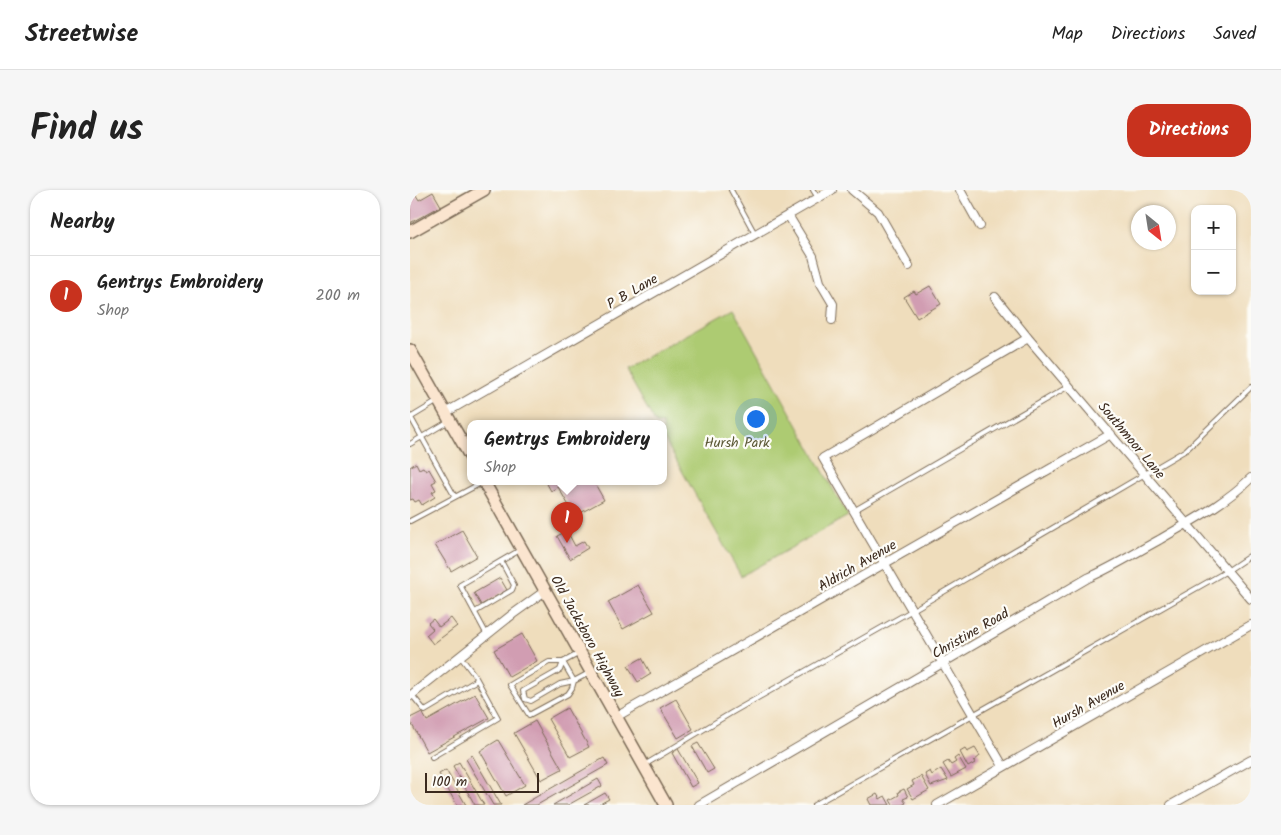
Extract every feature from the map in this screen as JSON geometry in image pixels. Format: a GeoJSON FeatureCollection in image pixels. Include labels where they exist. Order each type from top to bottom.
{"type":"FeatureCollection","features":[{"type":"Feature","properties":{"kind":"main road"},"geometry":{"type":"LineString","coordinates":[[410,232],[484,190]]}},
{"type":"Feature","properties":{"kind":"main road"},"geometry":{"type":"LineString","coordinates":[[410,350],[467,451]]}},
{"type":"Feature","properties":{"kind":"main road","name":"Old Jacksboro Highway"},"geometry":{"type":"LineString","coordinates":[[485,485],[666,805]]}},
{"type":"Feature","properties":{"kind":"street","name":"P B Lane"},"geometry":{"type":"LineString","coordinates":[[448,417],[831,190]]}},
{"type":"Feature","properties":{"kind":"street"},"geometry":{"type":"LineString","coordinates":[[852,190],[878,212],[909,266]]}},
{"type":"Feature","properties":{"kind":"street"},"geometry":{"type":"LineString","coordinates":[[960,190],[980,226]]}},
{"type":"Feature","properties":{"kind":"street"},"geometry":{"type":"LineString","coordinates":[[788,215],[812,256],[820,282],[832,304],[832,320]]}},
{"type":"Feature","properties":{"kind":"street","name":"Southmoor Lane"},"geometry":{"type":"LineString","coordinates":[[995,297],[1251,599]]}},
{"type":"Feature","properties":{"kind":"street"},"geometry":{"type":"LineString","coordinates":[[1003,766],[823,458],[1028,338]]}},
{"type":"Feature","properties":{"kind":"street","name":"Aldrich Avenue"},"geometry":{"type":"LineString","coordinates":[[616,717],[1111,434]]}},
{"type":"Feature","properties":{"kind":"street","name":"Christine Road"},"geometry":{"type":"LineString","coordinates":[[699,805],[1088,578],[1117,565],[1209,511],[1251,478]]}},
{"type":"Feature","properties":{"kind":"street"},"geometry":{"type":"LineString","coordinates":[[411,696],[545,591]]}},
{"type":"Feature","properties":{"kind":"street","name":"Hursh Avenue"},"geometry":{"type":"LineString","coordinates":[[936,805],[1251,625]]}},
{"type":"Feature","properties":{"kind":"street"},"geometry":{"type":"LineString","coordinates":[[1171,805],[1251,760]]}},
{"type":"Feature","properties":{"kind":"lane"},"geometry":{"type":"LineString","coordinates":[[731,190],[755,235]]}},
{"type":"Feature","properties":{"kind":"lane"},"geometry":{"type":"LineString","coordinates":[[813,190],[818,198]]}},
{"type":"Feature","properties":{"kind":"lane"},"geometry":{"type":"LineString","coordinates":[[855,510],[1069,386]]}},
{"type":"Feature","properties":{"kind":"lane"},"geometry":{"type":"LineString","coordinates":[[644,766],[731,713],[911,611],[1186,450],[1251,387]]}},
{"type":"Feature","properties":{"kind":"lane"},"geometry":{"type":"LineString","coordinates":[[438,401],[410,417],[455,497]]}},
{"type":"Feature","properties":{"kind":"lane"},"geometry":{"type":"LineString","coordinates":[[410,444],[448,417]]}},
{"type":"Feature","properties":{"kind":"lane"},"geometry":{"type":"LineString","coordinates":[[411,519],[477,485]]}},
{"type":"Feature","properties":{"kind":"lane"},"geometry":{"type":"LineString","coordinates":[[487,635],[460,586],[522,549]]}},
{"type":"Feature","properties":{"kind":"lane"},"geometry":{"type":"LineString","coordinates":[[814,805],[1227,572],[1251,555]]}},
{"type":"Feature","properties":{"kind":"lane"},"geometry":{"type":"LineString","coordinates":[[475,612],[512,590],[514,585],[501,561]]}},
{"type":"Feature","properties":{"kind":"lane"},"geometry":{"type":"LineString","coordinates":[[563,662],[574,681],[572,688],[568,694],[529,715],[510,685],[549,662],[563,662],[580,652]]}},
{"type":"Feature","properties":{"kind":"lane"},"geometry":{"type":"LineString","coordinates":[[432,757],[498,718],[477,680],[460,656]]}},
{"type":"Feature","properties":{"kind":"lane"},"geometry":{"type":"LineString","coordinates":[[563,662],[560,670],[523,691],[525,699],[531,701],[560,684],[574,681],[591,672]]}},
{"type":"Feature","properties":{"kind":"lane"},"geometry":{"type":"LineString","coordinates":[[411,696],[425,711],[477,680]]}},
{"type":"Feature","properties":{"kind":"green space","name":"Hursh Park"},"geometry":{"type":"Polygon","coordinates":[[[733,309],[848,516],[741,576],[667,444],[667,420],[654,420],[625,369],[733,309]]]}},
{"type":"Feature","properties":{"kind":"building"},"geometry":{"type":"Polygon","coordinates":[[[414,192],[419,200],[433,192],[441,206],[410,223],[410,194],[414,192]]]}},
{"type":"Feature","properties":{"kind":"building"},"geometry":{"type":"Polygon","coordinates":[[[930,286],[941,304],[917,318],[904,297],[914,291],[916,294],[930,286]]]}},
{"type":"Feature","properties":{"kind":"building"},"geometry":{"type":"Polygon","coordinates":[[[416,463],[419,469],[423,467],[426,471],[429,469],[436,481],[432,483],[436,490],[432,492],[435,497],[422,505],[419,500],[415,502],[413,499],[410,500],[410,467],[416,463]]]}},
{"type":"Feature","properties":{"kind":"building"},"geometry":{"type":"Polygon","coordinates":[[[548,485],[596,485],[604,500],[575,516],[558,487],[551,491],[548,485]]]}},
{"type":"Feature","properties":{"kind":"building"},"geometry":{"type":"Polygon","coordinates":[[[462,530],[477,556],[451,571],[435,545],[462,530]]]}},
{"type":"Feature","properties":{"kind":"building"},"geometry":{"type":"Polygon","coordinates":[[[567,531],[575,546],[584,541],[588,548],[570,559],[557,536],[567,531]]]}},
{"type":"Feature","properties":{"kind":"building"},"geometry":{"type":"Polygon","coordinates":[[[500,578],[507,590],[481,605],[474,593],[500,578]]]}},
{"type":"Feature","properties":{"kind":"building"},"geometry":{"type":"Polygon","coordinates":[[[638,585],[654,612],[623,629],[608,602],[638,585]]]}},
{"type":"Feature","properties":{"kind":"building"},"geometry":{"type":"Polygon","coordinates":[[[451,618],[457,626],[433,644],[426,635],[433,629],[428,623],[433,619],[439,627],[451,618]]]}},
{"type":"Feature","properties":{"kind":"building"},"geometry":{"type":"Polygon","coordinates":[[[522,634],[537,661],[509,677],[494,650],[522,634]]]}},
{"type":"Feature","properties":{"kind":"building"},"geometry":{"type":"Polygon","coordinates":[[[642,658],[651,674],[638,682],[628,666],[642,658]]]}},
{"type":"Feature","properties":{"kind":"building"},"geometry":{"type":"Polygon","coordinates":[[[475,694],[489,718],[427,752],[410,718],[422,712],[427,721],[475,694]]]}},
{"type":"Feature","properties":{"kind":"building"},"geometry":{"type":"Polygon","coordinates":[[[676,699],[693,729],[678,738],[660,708],[676,699]]]}},
{"type":"Feature","properties":{"kind":"building"},"geometry":{"type":"Polygon","coordinates":[[[567,708],[589,747],[570,757],[548,719],[567,708]]]}},
{"type":"Feature","properties":{"kind":"building"},"geometry":{"type":"Polygon","coordinates":[[[535,721],[562,769],[541,780],[514,733],[535,721]]]}},
{"type":"Feature","properties":{"kind":"building"},"geometry":{"type":"Polygon","coordinates":[[[498,740],[525,785],[506,796],[480,751],[498,740]]]}},
{"type":"Feature","properties":{"kind":"building"},"geometry":{"type":"Polygon","coordinates":[[[698,743],[714,769],[707,773],[692,746],[698,743]]]}},
{"type":"Feature","properties":{"kind":"building"},"geometry":{"type":"Polygon","coordinates":[[[975,748],[980,756],[974,761],[975,763],[968,767],[960,752],[965,749],[967,752],[975,748]]]}},
{"type":"Feature","properties":{"kind":"building"},"geometry":{"type":"Polygon","coordinates":[[[678,749],[698,783],[691,787],[672,753],[678,749]]]}},
{"type":"Feature","properties":{"kind":"building"},"geometry":{"type":"Polygon","coordinates":[[[472,755],[501,805],[493,805],[466,759],[472,755]]]}},
{"type":"Feature","properties":{"kind":"building"},"geometry":{"type":"Polygon","coordinates":[[[958,756],[966,769],[951,777],[943,764],[948,761],[951,765],[956,762],[954,759],[958,756]]]}},
{"type":"Feature","properties":{"kind":"building"},"geometry":{"type":"Polygon","coordinates":[[[604,758],[608,765],[537,805],[522,805],[604,758]]]}},
{"type":"Feature","properties":{"kind":"building"},"geometry":{"type":"Polygon","coordinates":[[[459,762],[484,805],[475,805],[453,766],[459,762]]]}},
{"type":"Feature","properties":{"kind":"building"},"geometry":{"type":"Polygon","coordinates":[[[941,769],[948,780],[931,786],[925,774],[930,771],[932,775],[941,769]]]}},
{"type":"Feature","properties":{"kind":"building"},"geometry":{"type":"Polygon","coordinates":[[[446,770],[466,805],[457,805],[439,774],[446,770]]]}},
{"type":"Feature","properties":{"kind":"building"},"geometry":{"type":"Polygon","coordinates":[[[921,776],[929,790],[913,799],[907,789],[914,785],[912,781],[921,776]]]}},
{"type":"Feature","properties":{"kind":"building"},"geometry":{"type":"Polygon","coordinates":[[[598,779],[602,786],[568,805],[553,805],[598,779]]]}},
{"type":"Feature","properties":{"kind":"building"},"geometry":{"type":"Polygon","coordinates":[[[904,789],[908,797],[903,799],[906,803],[893,805],[890,800],[899,795],[898,792],[904,789]]]}},
{"type":"Feature","properties":{"kind":"building"},"geometry":{"type":"Polygon","coordinates":[[[605,793],[609,799],[598,805],[584,805],[605,793]]]}},
{"type":"Feature","properties":{"kind":"building"},"geometry":{"type":"Polygon","coordinates":[[[877,794],[880,799],[885,796],[890,805],[871,805],[868,799],[877,794]]]}},
{"type":"Feature","properties":{"kind":"place","name":"Gentrys Embroidery"},"geometry":{"type":"Point","coordinates":[567,543]}}]}
